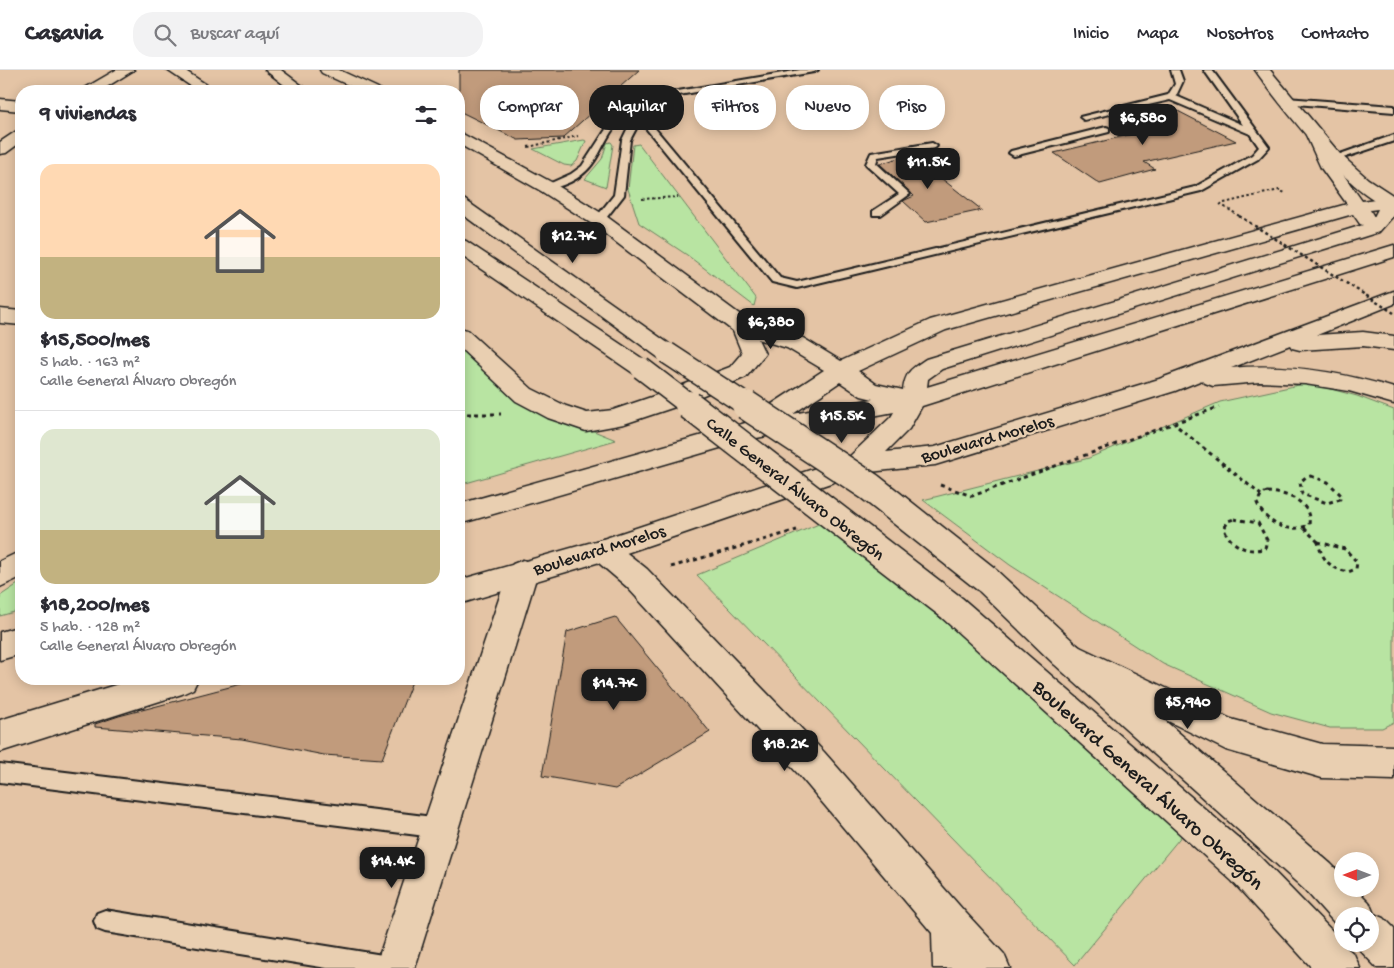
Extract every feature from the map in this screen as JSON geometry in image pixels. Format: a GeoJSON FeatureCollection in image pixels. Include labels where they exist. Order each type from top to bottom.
{"type":"FeatureCollection","features":[{"type":"Feature","properties":{"kind":"main road"},"geometry":{"type":"LineString","coordinates":[[101,85],[127,70]]}},
{"type":"Feature","properties":{"kind":"main road"},"geometry":{"type":"LineString","coordinates":[[169,70],[171,74],[170,85]]}},
{"type":"Feature","properties":{"kind":"main road"},"geometry":{"type":"LineString","coordinates":[[174,70],[198,85]]}},
{"type":"Feature","properties":{"kind":"main road"},"geometry":{"type":"LineString","coordinates":[[272,70],[293,85]]}},
{"type":"Feature","properties":{"kind":"main road"},"geometry":{"type":"LineString","coordinates":[[327,70],[360,85]]}},
{"type":"Feature","properties":{"kind":"main road"},"geometry":{"type":"LineString","coordinates":[[1262,70],[1340,164],[1362,183],[1393,197]]}},
{"type":"Feature","properties":{"kind":"main road"},"geometry":{"type":"LineString","coordinates":[[0,104],[15,105]]}},
{"type":"Feature","properties":{"kind":"main road"},"geometry":{"type":"LineString","coordinates":[[465,512],[751,430],[913,400],[1394,252],[1372,228],[1330,168],[1314,135]]}},
{"type":"Feature","properties":{"kind":"main road"},"geometry":{"type":"LineString","coordinates":[[0,149],[15,139]]}},
{"type":"Feature","properties":{"kind":"main road"},"geometry":{"type":"LineString","coordinates":[[465,140],[547,187],[599,220],[742,327],[795,344],[841,370],[870,390],[913,400]]}},
{"type":"Feature","properties":{"kind":"main road"},"geometry":{"type":"LineString","coordinates":[[751,430],[841,370],[938,325],[1393,197]]}},
{"type":"Feature","properties":{"kind":"main road"},"geometry":{"type":"LineString","coordinates":[[858,464],[900,423],[913,400],[917,376],[934,364],[1372,228],[1387,213],[1393,197]]}},
{"type":"Feature","properties":{"kind":"main road","name":"Calle General Álvaro Obregón"},"geometry":{"type":"LineString","coordinates":[[465,208],[667,353],[870,487],[986,579],[1065,654]]}},
{"type":"Feature","properties":{"kind":"main road","name":"Calle General Álvaro Obregón"},"geometry":{"type":"LineString","coordinates":[[465,249],[641,368],[952,607]]}},
{"type":"Feature","properties":{"kind":"main road","name":"Boulevard Morelos"},"geometry":{"type":"LineString","coordinates":[[465,590],[603,550],[858,464],[935,456],[1167,385],[1394,297]]}},
{"type":"Feature","properties":{"kind":"main road"},"geometry":{"type":"LineString","coordinates":[[0,316],[15,317]]}},
{"type":"Feature","properties":{"kind":"main road"},"geometry":{"type":"LineString","coordinates":[[465,341],[524,395],[557,412],[586,422],[615,418],[666,401],[738,372],[754,354],[742,327]]}},
{"type":"Feature","properties":{"kind":"main road"},"geometry":{"type":"LineString","coordinates":[[1261,349],[1337,340],[1394,343]]}},
{"type":"Feature","properties":{"kind":"main road"},"geometry":{"type":"LineString","coordinates":[[1167,385],[1249,374],[1288,374],[1336,380],[1394,396]]}},
{"type":"Feature","properties":{"kind":"main road"},"geometry":{"type":"LineString","coordinates":[[603,550],[637,578],[812,764],[951,926],[990,968]]}},
{"type":"Feature","properties":{"kind":"main road"},"geometry":{"type":"LineString","coordinates":[[0,575],[15,566]]}},
{"type":"Feature","properties":{"kind":"main road"},"geometry":{"type":"LineString","coordinates":[[395,968],[523,572]]}},
{"type":"Feature","properties":{"kind":"main road","name":"Boulevard General Álvaro Obregón"},"geometry":{"type":"LineString","coordinates":[[952,607],[1245,868],[1340,968]]}},
{"type":"Feature","properties":{"kind":"main road"},"geometry":{"type":"LineString","coordinates":[[0,646],[15,642]]}},
{"type":"Feature","properties":{"kind":"main road"},"geometry":{"type":"LineString","coordinates":[[1065,654],[1226,734],[1322,761],[1394,763]]}},
{"type":"Feature","properties":{"kind":"main road"},"geometry":{"type":"LineString","coordinates":[[1065,654],[1318,877],[1346,907]]}},
{"type":"Feature","properties":{"kind":"main road"},"geometry":{"type":"LineString","coordinates":[[0,736],[163,685]]}},
{"type":"Feature","properties":{"kind":"main road"},"geometry":{"type":"LineString","coordinates":[[951,926],[953,968]]}},
{"type":"Feature","properties":{"kind":"main road"},"geometry":{"type":"LineString","coordinates":[[1379,941],[1394,957]]}},
{"type":"Feature","properties":{"kind":"lane"},"geometry":{"type":"LineString","coordinates":[[684,92],[814,70]]}},
{"type":"Feature","properties":{"kind":"lane"},"geometry":{"type":"LineString","coordinates":[[1171,97],[1179,86],[1180,81],[1174,70]]}},
{"type":"Feature","properties":{"kind":"lane"},"geometry":{"type":"LineString","coordinates":[[657,130],[776,280],[797,286],[1198,189],[1255,157],[1264,147],[1208,70]]}},
{"type":"Feature","properties":{"kind":"lane"},"geometry":{"type":"LineString","coordinates":[[1084,117],[1171,97],[1253,132]]}},
{"type":"Feature","properties":{"kind":"lane"},"geometry":{"type":"LineString","coordinates":[[1286,101],[1394,109]]}},
{"type":"Feature","properties":{"kind":"lane"},"geometry":{"type":"LineString","coordinates":[[547,187],[582,172],[591,161],[608,130]]}},
{"type":"Feature","properties":{"kind":"lane"},"geometry":{"type":"LineString","coordinates":[[599,220],[619,193],[626,140],[631,130]]}},
{"type":"Feature","properties":{"kind":"lane"},"geometry":{"type":"LineString","coordinates":[[1014,153],[1106,130]]}},
{"type":"Feature","properties":{"kind":"lane"},"geometry":{"type":"LineString","coordinates":[[1340,164],[1394,138]]}},
{"type":"Feature","properties":{"kind":"lane"},"geometry":{"type":"LineString","coordinates":[[877,213],[905,194],[870,164],[874,155],[932,146]]}},
{"type":"Feature","properties":{"kind":"lane"},"geometry":{"type":"LineString","coordinates":[[0,773],[441,828]]}},
{"type":"Feature","properties":{"kind":"lane"},"geometry":{"type":"LineString","coordinates":[[105,922],[395,968]]}},
{"type":"Feature","properties":{"kind":"path"},"geometry":{"type":"LineString","coordinates":[[532,146],[568,139]]}},
{"type":"Feature","properties":{"kind":"path"},"geometry":{"type":"LineString","coordinates":[[1285,193],[1279,190],[1220,204],[1394,313]]}},
{"type":"Feature","properties":{"kind":"path"},"geometry":{"type":"LineString","coordinates":[[638,199],[681,197]]}},
{"type":"Feature","properties":{"kind":"path"},"geometry":{"type":"LineString","coordinates":[[939,485],[972,496],[1222,406]]}},
{"type":"Feature","properties":{"kind":"path"},"geometry":{"type":"LineString","coordinates":[[1178,427],[1261,494],[1274,492],[1298,500],[1305,507],[1311,519],[1309,525],[1304,528],[1288,528],[1279,526],[1266,518],[1257,503],[1261,494]]}},
{"type":"Feature","properties":{"kind":"path"},"geometry":{"type":"LineString","coordinates":[[1311,476],[1330,482],[1341,494],[1340,499],[1333,503],[1319,502],[1305,496],[1302,494],[1300,482],[1306,477],[1311,476]]}},
{"type":"Feature","properties":{"kind":"path"},"geometry":{"type":"LineString","coordinates":[[1298,500],[1305,496]]}},
{"type":"Feature","properties":{"kind":"path"},"geometry":{"type":"LineString","coordinates":[[1258,523],[1268,540],[1265,548],[1260,550],[1247,550],[1234,543],[1225,534],[1224,529],[1228,521],[1234,519],[1258,523],[1266,518]]}},
{"type":"Feature","properties":{"kind":"path"},"geometry":{"type":"LineString","coordinates":[[1304,528],[1318,542],[1345,549],[1357,562],[1356,569],[1348,572],[1330,566],[1322,558],[1318,542]]}},
{"type":"Feature","properties":{"kind":"path"},"geometry":{"type":"LineString","coordinates":[[637,578],[798,530]]}},
{"type":"Feature","properties":{"kind":"green space"},"geometry":{"type":"Polygon","coordinates":[[[586,141],[577,161],[571,166],[564,165],[533,149],[586,141]]]}},
{"type":"Feature","properties":{"kind":"green space"},"geometry":{"type":"Polygon","coordinates":[[[611,142],[613,145],[606,187],[585,179],[602,159],[607,143],[611,142]]]}},
{"type":"Feature","properties":{"kind":"green space"},"geometry":{"type":"Polygon","coordinates":[[[639,144],[756,298],[754,306],[687,255],[639,223],[628,189],[633,145],[639,144]]]}},
{"type":"Feature","properties":{"kind":"green space"},"geometry":{"type":"Polygon","coordinates":[[[465,346],[511,391],[579,425],[616,440],[465,483],[465,346]]]}},
{"type":"Feature","properties":{"kind":"green space"},"geometry":{"type":"Polygon","coordinates":[[[1308,383],[1357,396],[1394,410],[1394,722],[1382,728],[1330,728],[1271,712],[1163,664],[1010,565],[923,500],[1089,458],[1220,402],[1308,383]]]}},
{"type":"Feature","properties":{"kind":"green space"},"geometry":{"type":"Polygon","coordinates":[[[826,521],[1188,828],[1075,965],[697,575],[826,521]]]}},
{"type":"Feature","properties":{"kind":"green space"},"geometry":{"type":"Polygon","coordinates":[[[15,586],[15,612],[0,616],[0,596],[15,586]]]}},
{"type":"Feature","properties":{"kind":"building"},"geometry":{"type":"Polygon","coordinates":[[[459,70],[639,70],[622,85],[589,85],[589,115],[579,124],[579,85],[480,85],[480,121],[465,114],[465,85],[459,85],[459,70]]]}},
{"type":"Feature","properties":{"kind":"building"},"geometry":{"type":"Polygon","coordinates":[[[1172,108],[1236,141],[1144,162],[1155,169],[1100,184],[1054,153],[1145,131],[1127,119],[1172,108]]]}},
{"type":"Feature","properties":{"kind":"building"},"geometry":{"type":"Polygon","coordinates":[[[498,130],[572,130],[563,138],[518,140],[498,130]]]}},
{"type":"Feature","properties":{"kind":"building"},"geometry":{"type":"Polygon","coordinates":[[[910,154],[982,210],[926,222],[903,201],[914,196],[880,164],[910,154]]]}},
{"type":"Feature","properties":{"kind":"building"},"geometry":{"type":"Polygon","coordinates":[[[615,617],[710,732],[615,789],[542,776],[567,632],[615,617]]]}},
{"type":"Feature","properties":{"kind":"building"},"geometry":{"type":"Polygon","coordinates":[[[237,685],[411,685],[382,759],[324,755],[242,739],[95,727],[95,724],[237,685]]]}}]}
